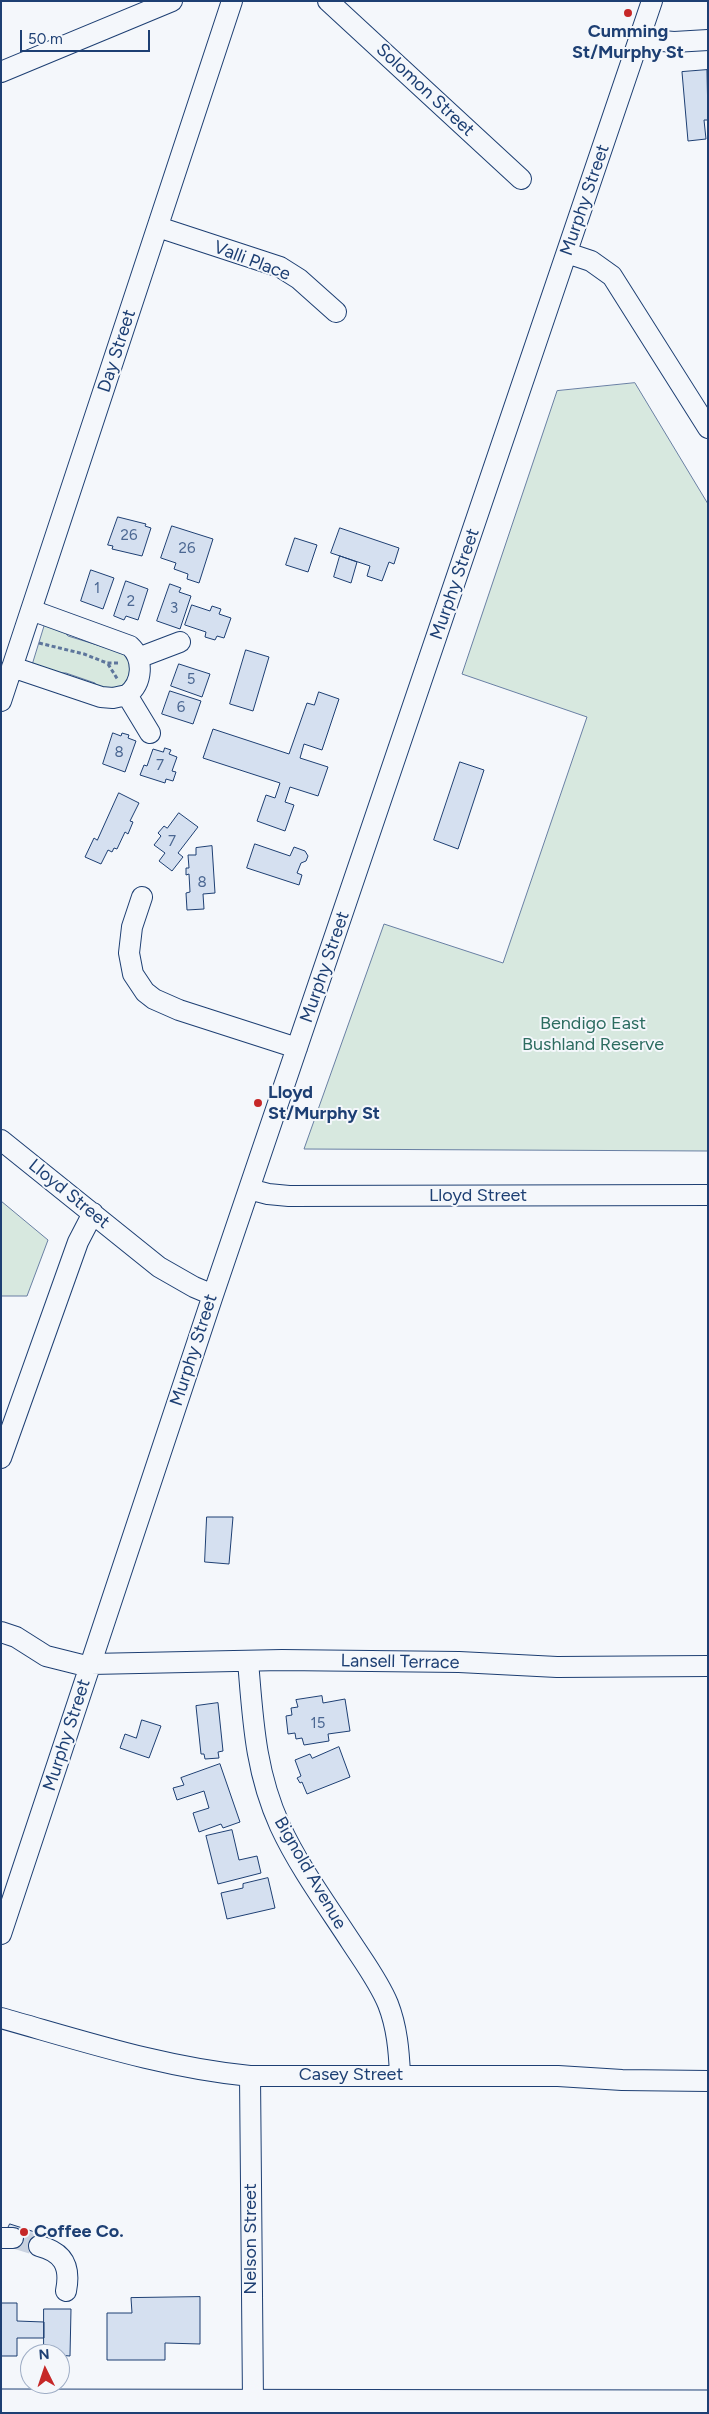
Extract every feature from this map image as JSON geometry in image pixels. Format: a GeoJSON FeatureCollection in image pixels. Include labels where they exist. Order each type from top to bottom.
{"type":"FeatureCollection","features":[{"type":"Feature","properties":{"kind":"main road"},"geometry":{"type":"LineString","coordinates":[[1,2402],[708,2403]]}},
{"type":"Feature","properties":{"kind":"street"},"geometry":{"type":"LineString","coordinates":[[1,72],[172,1]]}},
{"type":"Feature","properties":{"kind":"street","name":"Solomon Street"},"geometry":{"type":"LineString","coordinates":[[328,1],[521,179]]}},
{"type":"Feature","properties":{"kind":"street","name":"Murphy Street"},"geometry":{"type":"LineString","coordinates":[[1,1934],[212,1295],[652,1]]}},
{"type":"Feature","properties":{"kind":"street","name":"Day Street"},"geometry":{"type":"LineString","coordinates":[[1,700],[158,227],[226,3]]}},
{"type":"Feature","properties":{"kind":"street"},"geometry":{"type":"LineString","coordinates":[[639,39],[674,42],[708,40]]}},
{"type":"Feature","properties":{"kind":"street","name":"Valli Place"},"geometry":{"type":"LineString","coordinates":[[158,227],[280,268],[299,279],[336,312]]}},
{"type":"Feature","properties":{"kind":"street"},"geometry":{"type":"LineString","coordinates":[[567,253],[592,261],[612,276],[708,428]]}},
{"type":"Feature","properties":{"kind":"street"},"geometry":{"type":"LineString","coordinates":[[12,667],[101,697],[113,698],[127,696],[134,688],[139,675],[138,658],[134,649],[126,643],[31,610]]}},
{"type":"Feature","properties":{"kind":"street"},"geometry":{"type":"LineString","coordinates":[[138,658],[180,642]]}},
{"type":"Feature","properties":{"kind":"street"},"geometry":{"type":"LineString","coordinates":[[127,696],[150,733]]}},
{"type":"Feature","properties":{"kind":"street"},"geometry":{"type":"LineString","coordinates":[[142,897],[132,928],[129,953],[133,974],[145,992],[154,999],[179,1010],[297,1048]]}},
{"type":"Feature","properties":{"kind":"street","name":"Lloyd Street"},"geometry":{"type":"LineString","coordinates":[[1,1140],[166,1271],[212,1295]]}},
{"type":"Feature","properties":{"kind":"street","name":"Lloyd Street"},"geometry":{"type":"LineString","coordinates":[[249,1189],[268,1194],[289,1196],[708,1195]]}},
{"type":"Feature","properties":{"kind":"street"},"geometry":{"type":"LineString","coordinates":[[1,1458],[78,1242],[93,1213]]}},
{"type":"Feature","properties":{"kind":"street","name":"Lansell Terrace"},"geometry":{"type":"LineString","coordinates":[[1,1632],[16,1637],[55,1659],[91,1665],[248,1661],[458,1662],[565,1667],[708,1666]]}},
{"type":"Feature","properties":{"kind":"street","name":"Bignold Avenue"},"geometry":{"type":"LineString","coordinates":[[248,1661],[257,1758],[270,1804],[281,1829],[321,1896],[374,1976],[388,2004],[396,2034],[400,2075]]}},
{"type":"Feature","properties":{"kind":"street","name":"Casey Street"},"geometry":{"type":"LineString","coordinates":[[1,2018],[163,2062],[201,2070],[250,2076],[558,2076],[622,2080],[708,2081]]}},
{"type":"Feature","properties":{"kind":"street","name":"Nelson Street"},"geometry":{"type":"LineString","coordinates":[[250,2076],[252,2402]]}},
{"type":"Feature","properties":{"kind":"street"},"geometry":{"type":"LineString","coordinates":[[39,2246],[53,2250],[63,2260],[68,2280],[66,2291]]}},
{"type":"Feature","properties":{"kind":"path"},"geometry":{"type":"LineString","coordinates":[[21,640],[84,654],[108,663],[138,658]]}},
{"type":"Feature","properties":{"kind":"green space","name":"Bendigo East Bushland Reserve"},"geometry":{"type":"Polygon","coordinates":[[[635,383],[708,504],[708,1151],[304,1149],[384,924],[503,963],[587,717],[462,674],[557,391],[635,383]]]}},
{"type":"Feature","properties":{"kind":"green space"},"geometry":{"type":"Polygon","coordinates":[[[58,625],[68,636],[107,648],[114,644],[127,652],[133,671],[123,688],[98,690],[95,683],[66,673],[47,673],[32,665],[44,626],[58,625]]]}},
{"type":"Feature","properties":{"kind":"green space"},"geometry":{"type":"Polygon","coordinates":[[[1,1201],[48,1240],[27,1296],[1,1296],[1,1201]]]}},
{"type":"Feature","properties":{"kind":"building"},"geometry":{"type":"Polygon","coordinates":[[[707,70],[708,120],[704,120],[706,139],[688,141],[682,72],[707,70]]]}},
{"type":"Feature","properties":{"kind":"building"},"geometry":{"type":"Polygon","coordinates":[[[118,517],[146,524],[145,526],[151,528],[142,556],[112,549],[113,546],[108,545],[118,517]]]}},
{"type":"Feature","properties":{"kind":"building"},"geometry":{"type":"Polygon","coordinates":[[[172,526],[213,539],[199,583],[187,579],[188,574],[174,569],[176,563],[161,558],[172,526]]]}},
{"type":"Feature","properties":{"kind":"building"},"geometry":{"type":"Polygon","coordinates":[[[340,528],[399,548],[394,564],[389,562],[382,581],[367,576],[370,566],[331,553],[340,528]]]}},
{"type":"Feature","properties":{"kind":"building"},"geometry":{"type":"Polygon","coordinates":[[[295,538],[317,545],[308,572],[286,565],[295,538]]]}},
{"type":"Feature","properties":{"kind":"building"},"geometry":{"type":"Polygon","coordinates":[[[340,556],[357,562],[351,583],[334,577],[340,556]]]}},
{"type":"Feature","properties":{"kind":"building"},"geometry":{"type":"Polygon","coordinates":[[[91,570],[114,578],[103,609],[81,601],[91,570]]]}},
{"type":"Feature","properties":{"kind":"building"},"geometry":{"type":"Polygon","coordinates":[[[126,581],[148,589],[138,620],[126,616],[124,620],[114,616],[126,581]]]}},
{"type":"Feature","properties":{"kind":"building"},"geometry":{"type":"Polygon","coordinates":[[[170,584],[181,588],[179,592],[191,596],[180,629],[157,621],[170,584]]]}},
{"type":"Feature","properties":{"kind":"building"},"geometry":{"type":"Polygon","coordinates":[[[192,605],[210,611],[212,606],[221,609],[219,614],[231,618],[224,638],[217,636],[215,640],[205,637],[206,632],[185,625],[192,605]]]}},
{"type":"Feature","properties":{"kind":"building"},"geometry":{"type":"Polygon","coordinates":[[[246,650],[269,657],[253,711],[230,704],[246,650]]]}},
{"type":"Feature","properties":{"kind":"building"},"geometry":{"type":"Polygon","coordinates":[[[179,664],[210,674],[202,697],[171,686],[179,664]]]}},
{"type":"Feature","properties":{"kind":"building"},"geometry":{"type":"Polygon","coordinates":[[[170,691],[201,701],[193,724],[162,714],[170,691]]]}},
{"type":"Feature","properties":{"kind":"building"},"geometry":{"type":"Polygon","coordinates":[[[319,692],[339,699],[322,750],[304,744],[300,758],[328,767],[318,796],[290,787],[285,802],[294,805],[285,831],[257,821],[266,795],[275,798],[280,783],[203,758],[213,729],[289,754],[307,703],[314,705],[319,692]]]}},
{"type":"Feature","properties":{"kind":"building"},"geometry":{"type":"Polygon","coordinates":[[[113,733],[121,736],[122,733],[129,735],[128,738],[136,741],[125,772],[103,764],[113,733]]]}},
{"type":"Feature","properties":{"kind":"building"},"geometry":{"type":"Polygon","coordinates":[[[165,748],[171,750],[169,754],[177,757],[172,771],[176,772],[173,781],[166,779],[165,783],[140,775],[144,765],[147,766],[153,749],[163,752],[165,748]]]}},
{"type":"Feature","properties":{"kind":"building"},"geometry":{"type":"Polygon","coordinates":[[[460,762],[484,770],[458,849],[434,840],[460,762]]]}},
{"type":"Feature","properties":{"kind":"building"},"geometry":{"type":"Polygon","coordinates":[[[119,793],[139,803],[130,821],[133,822],[128,834],[125,832],[117,849],[114,848],[112,852],[108,850],[101,864],[85,857],[94,838],[97,840],[119,793]]]}},
{"type":"Feature","properties":{"kind":"building"},"geometry":{"type":"Polygon","coordinates":[[[179,813],[198,827],[178,853],[183,857],[172,871],[159,861],[165,853],[154,845],[161,836],[158,833],[164,826],[167,828],[179,813]]]}},
{"type":"Feature","properties":{"kind":"building"},"geometry":{"type":"Polygon","coordinates":[[[255,844],[290,856],[294,847],[305,851],[308,856],[306,861],[301,863],[297,873],[302,875],[299,885],[247,868],[255,844]]]}},
{"type":"Feature","properties":{"kind":"building"},"geometry":{"type":"Polygon","coordinates":[[[212,846],[215,893],[203,894],[204,909],[187,910],[186,893],[190,892],[189,874],[186,875],[186,868],[189,868],[188,855],[196,855],[196,848],[212,846]]]}},
{"type":"Feature","properties":{"kind":"building"},"geometry":{"type":"Polygon","coordinates":[[[207,1517],[233,1517],[229,1564],[205,1562],[207,1517]]]}},
{"type":"Feature","properties":{"kind":"building"},"geometry":{"type":"Polygon","coordinates":[[[322,1696],[323,1703],[345,1699],[350,1731],[328,1734],[329,1741],[304,1745],[302,1738],[296,1739],[295,1733],[288,1734],[286,1716],[292,1715],[291,1708],[298,1707],[296,1700],[322,1696]]]}},
{"type":"Feature","properties":{"kind":"building"},"geometry":{"type":"Polygon","coordinates":[[[218,1703],[223,1751],[218,1752],[219,1758],[205,1759],[204,1754],[201,1754],[196,1706],[218,1703]]]}},
{"type":"Feature","properties":{"kind":"building"},"geometry":{"type":"Polygon","coordinates":[[[142,1720],[161,1726],[149,1758],[120,1748],[125,1734],[136,1738],[142,1720]]]}},
{"type":"Feature","properties":{"kind":"building"},"geometry":{"type":"Polygon","coordinates":[[[339,1747],[350,1777],[307,1794],[302,1782],[300,1783],[297,1778],[301,1776],[295,1760],[310,1754],[312,1758],[339,1747]]]}},
{"type":"Feature","properties":{"kind":"building"},"geometry":{"type":"Polygon","coordinates":[[[220,1764],[240,1822],[223,1828],[221,1824],[199,1832],[193,1813],[209,1808],[204,1791],[177,1800],[173,1788],[184,1785],[181,1778],[220,1764]]]}},
{"type":"Feature","properties":{"kind":"building"},"geometry":{"type":"Polygon","coordinates":[[[232,1830],[239,1860],[257,1856],[261,1873],[218,1884],[206,1836],[232,1830]]]}},
{"type":"Feature","properties":{"kind":"building"},"geometry":{"type":"Polygon","coordinates":[[[268,1878],[275,1908],[227,1919],[221,1893],[243,1888],[243,1884],[268,1878]]]}},
{"type":"Feature","properties":{"kind":"building"},"geometry":{"type":"Polygon","coordinates":[[[10,2224],[41,2234],[39,2241],[7,2230],[10,2224]]]}},
{"type":"Feature","properties":{"kind":"building"},"geometry":{"type":"Polygon","coordinates":[[[16,2234],[39,2241],[36,2251],[13,2243],[16,2234]]]}},
{"type":"Feature","properties":{"kind":"building"},"geometry":{"type":"Polygon","coordinates":[[[200,2297],[200,2344],[165,2343],[165,2360],[107,2360],[107,2313],[132,2313],[131,2298],[200,2297]]]}},
{"type":"Feature","properties":{"kind":"building"},"geometry":{"type":"Polygon","coordinates":[[[1,2303],[17,2303],[17,2321],[44,2322],[44,2338],[17,2338],[17,2356],[1,2356],[1,2303]]]}},
{"type":"Feature","properties":{"kind":"building"},"geometry":{"type":"Polygon","coordinates":[[[44,2309],[71,2309],[70,2356],[70,2344],[44,2344],[44,2309]]]}},
{"type":"Feature","properties":{"kind":"tunnel"},"geometry":{"type":"LineString","coordinates":[[13,2238],[39,2246]]}},
{"type":"Feature","properties":{"kind":"place","name":"Cumming St/Murphy St"},"geometry":{"type":"Point","coordinates":[628,13]}},
{"type":"Feature","properties":{"kind":"place","name":"Lloyd St/Murphy St"},"geometry":{"type":"Point","coordinates":[258,1103]}},
{"type":"Feature","properties":{"kind":"place","name":"Coffee Co."},"geometry":{"type":"Point","coordinates":[24,2232]}}]}
